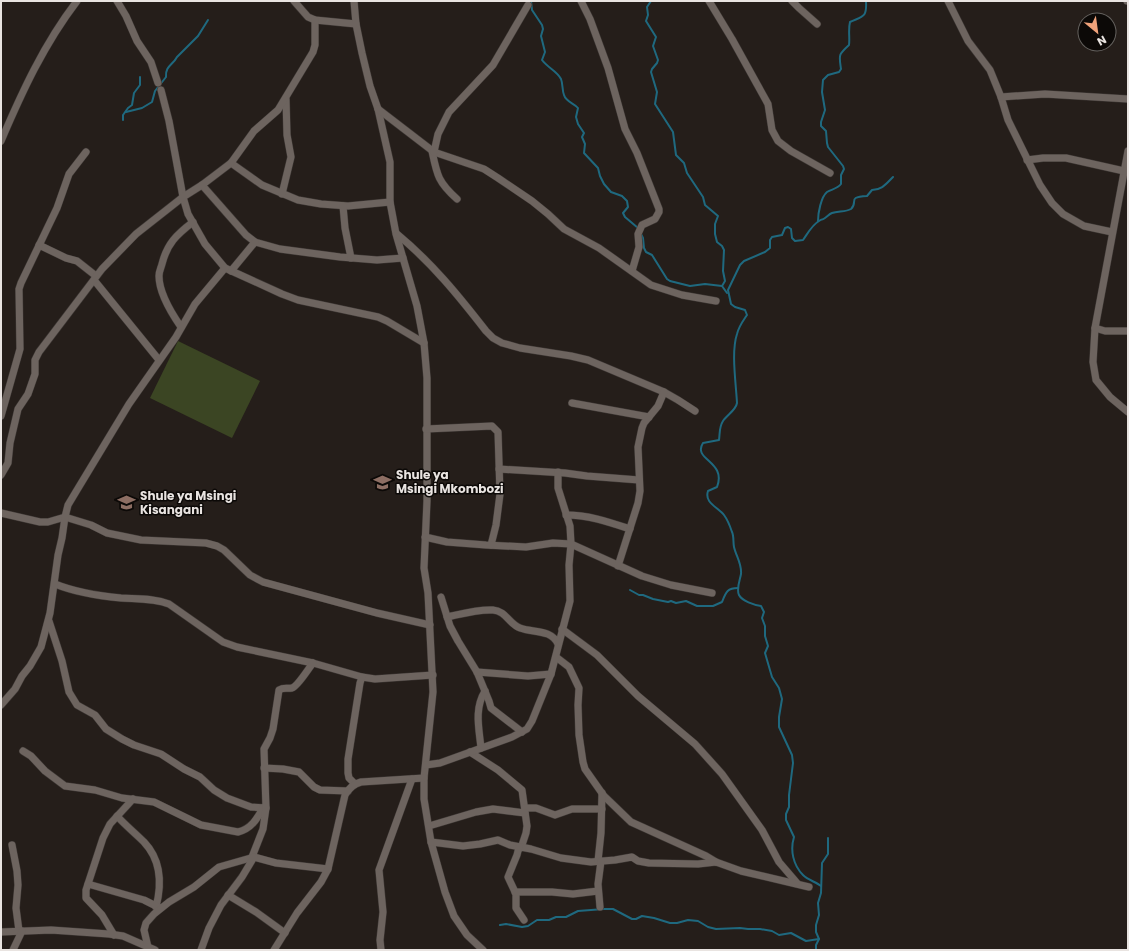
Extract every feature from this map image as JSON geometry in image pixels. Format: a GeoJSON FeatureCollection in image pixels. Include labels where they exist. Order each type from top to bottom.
{"type":"FeatureCollection","features":[{"type":"Feature","properties":{"kind":"street"},"geometry":{"type":"LineString","coordinates":[[1,141],[44,49],[62,20],[77,1]]}},
{"type":"Feature","properties":{"kind":"street"},"geometry":{"type":"LineString","coordinates":[[117,1],[150,62],[159,86],[169,121],[183,196],[188,214],[205,244],[228,270],[298,300],[378,317],[424,343]]}},
{"type":"Feature","properties":{"kind":"street"},"geometry":{"type":"LineString","coordinates":[[294,1],[308,17],[315,20],[356,24]]}},
{"type":"Feature","properties":{"kind":"street"},"geometry":{"type":"LineString","coordinates":[[354,1],[356,24],[370,86],[378,109],[390,162],[390,202],[396,234],[417,306],[424,343],[427,378],[427,501],[424,568],[428,593],[434,692],[424,778],[424,798],[431,842],[445,892],[454,916],[467,935],[483,950]]}},
{"type":"Feature","properties":{"kind":"street"},"geometry":{"type":"LineString","coordinates":[[581,1],[590,19],[608,68],[625,129],[637,153],[660,212],[655,219],[642,226],[638,234],[639,247],[632,271]]}},
{"type":"Feature","properties":{"kind":"street"},"geometry":{"type":"LineString","coordinates":[[709,1],[768,104],[772,130],[778,141],[791,151],[830,173]]}},
{"type":"Feature","properties":{"kind":"street"},"geometry":{"type":"LineString","coordinates":[[792,1],[817,24]]}},
{"type":"Feature","properties":{"kind":"street"},"geometry":{"type":"LineString","coordinates":[[948,1],[968,41],[990,70],[1008,120],[1040,185],[1052,203],[1063,214],[1084,226],[1112,232]]}},
{"type":"Feature","properties":{"kind":"street"},"geometry":{"type":"LineString","coordinates":[[457,198],[442,185],[436,171],[433,152],[438,134],[448,112],[493,65],[528,5]]}},
{"type":"Feature","properties":{"kind":"street"},"geometry":{"type":"LineString","coordinates":[[1,474],[8,463],[10,443],[18,409],[28,394],[35,374],[34,360],[36,357],[95,278],[136,234],[183,196],[202,185],[231,164],[254,131],[278,110],[310,58],[316,45],[315,20]]}},
{"type":"Feature","properties":{"kind":"street"},"geometry":{"type":"LineString","coordinates":[[1001,98],[1046,94],[1128,99]]}},
{"type":"Feature","properties":{"kind":"street"},"geometry":{"type":"LineString","coordinates":[[282,194],[291,157],[287,135],[286,99]]}},
{"type":"Feature","properties":{"kind":"street"},"geometry":{"type":"LineString","coordinates":[[378,109],[433,152],[484,169],[532,201],[564,229],[599,248],[651,285],[682,295],[716,301]]}},
{"type":"Feature","properties":{"kind":"street"},"geometry":{"type":"LineString","coordinates":[[1128,151],[1095,328],[1093,362],[1096,380],[1110,397],[1128,412]]}},
{"type":"Feature","properties":{"kind":"street"},"geometry":{"type":"LineString","coordinates":[[1,416],[20,349],[19,288],[27,268],[57,208],[69,174],[86,152]]}},
{"type":"Feature","properties":{"kind":"street"},"geometry":{"type":"LineString","coordinates":[[1027,160],[1066,158],[1124,171]]}},
{"type":"Feature","properties":{"kind":"street"},"geometry":{"type":"LineString","coordinates":[[231,164],[262,185],[298,200],[343,206],[390,202]]}},
{"type":"Feature","properties":{"kind":"street"},"geometry":{"type":"LineString","coordinates":[[202,185],[246,235],[255,242],[280,249],[351,258],[377,260],[403,258]]}},
{"type":"Feature","properties":{"kind":"street"},"geometry":{"type":"LineString","coordinates":[[343,206],[345,228],[351,258]]}},
{"type":"Feature","properties":{"kind":"street"},"geometry":{"type":"LineString","coordinates":[[181,327],[168,305],[161,285],[159,272],[165,251],[174,238],[193,222]]}},
{"type":"Feature","properties":{"kind":"street"},"geometry":{"type":"LineString","coordinates":[[396,234],[415,249],[439,273],[493,338],[502,343],[520,348],[588,360],[664,392],[695,411]]}},
{"type":"Feature","properties":{"kind":"street"},"geometry":{"type":"LineString","coordinates":[[1,705],[15,689],[41,647],[49,621],[68,505],[128,404],[176,337],[195,304],[255,242]]}},
{"type":"Feature","properties":{"kind":"street"},"geometry":{"type":"LineString","coordinates":[[39,245],[66,258],[78,261],[95,278],[160,360]]}},
{"type":"Feature","properties":{"kind":"street"},"geometry":{"type":"LineString","coordinates":[[1095,328],[1106,331],[1128,331]]}},
{"type":"Feature","properties":{"kind":"street"},"geometry":{"type":"LineString","coordinates":[[618,566],[638,503],[640,491],[638,447],[642,428],[649,416],[658,406],[664,392]]}},
{"type":"Feature","properties":{"kind":"street"},"geometry":{"type":"LineString","coordinates":[[572,403],[649,416]]}},
{"type":"Feature","properties":{"kind":"street"},"geometry":{"type":"LineString","coordinates":[[426,429],[492,426],[498,432],[500,494],[496,525],[491,546]]}},
{"type":"Feature","properties":{"kind":"street"},"geometry":{"type":"LineString","coordinates":[[499,469],[558,472],[639,480]]}},
{"type":"Feature","properties":{"kind":"street"},"geometry":{"type":"LineString","coordinates":[[426,765],[440,763],[482,748],[522,732],[530,726],[551,674],[570,601],[570,526],[558,488],[558,472]]}},
{"type":"Feature","properties":{"kind":"street"},"geometry":{"type":"LineString","coordinates":[[1,513],[40,522],[48,522],[65,517],[91,525],[107,533],[141,540],[206,543],[224,550],[250,575],[263,582],[326,598],[377,614],[430,625]]}},
{"type":"Feature","properties":{"kind":"street"},"geometry":{"type":"LineString","coordinates":[[566,515],[597,518],[630,529]]}},
{"type":"Feature","properties":{"kind":"street"},"geometry":{"type":"LineString","coordinates":[[425,537],[447,542],[491,546],[526,547],[553,543],[571,544],[618,566],[670,585],[712,593]]}},
{"type":"Feature","properties":{"kind":"street"},"geometry":{"type":"LineString","coordinates":[[55,584],[101,595],[161,601],[169,604],[223,642],[243,649],[375,679],[433,675]]}},
{"type":"Feature","properties":{"kind":"street"},"geometry":{"type":"LineString","coordinates":[[441,597],[447,617],[458,641],[477,672],[492,710],[522,732]]}},
{"type":"Feature","properties":{"kind":"street"},"geometry":{"type":"LineString","coordinates":[[447,617],[492,610],[500,611],[517,627],[551,635],[558,644]]}},
{"type":"Feature","properties":{"kind":"street"},"geometry":{"type":"LineString","coordinates":[[49,621],[62,661],[69,692],[77,705],[95,715],[106,729],[122,740],[161,754],[184,769],[200,777],[214,790],[227,798],[240,804],[264,808]]}},
{"type":"Feature","properties":{"kind":"street"},"geometry":{"type":"LineString","coordinates":[[562,629],[597,655],[638,696],[695,744],[722,774],[762,830],[779,862],[797,883]]}},
{"type":"Feature","properties":{"kind":"street"},"geometry":{"type":"LineString","coordinates":[[556,657],[567,664],[579,688],[578,720],[585,768],[602,793],[619,812],[631,822],[716,862],[741,871],[809,887]]}},
{"type":"Feature","properties":{"kind":"street"},"geometry":{"type":"LineString","coordinates":[[202,950],[209,928],[221,905],[242,877],[253,857],[262,829],[264,808],[264,749],[273,729],[279,690],[283,688],[291,688],[296,685],[312,664]]}},
{"type":"Feature","properties":{"kind":"street"},"geometry":{"type":"LineString","coordinates":[[477,672],[528,676],[551,674]]}},
{"type":"Feature","properties":{"kind":"street"},"geometry":{"type":"LineString","coordinates":[[355,784],[349,778],[348,760],[362,677]]}},
{"type":"Feature","properties":{"kind":"street"},"geometry":{"type":"LineString","coordinates":[[482,748],[478,725],[478,708],[479,701],[485,691]]}},
{"type":"Feature","properties":{"kind":"street"},"geometry":{"type":"LineString","coordinates":[[23,751],[45,771],[65,786],[95,790],[122,798],[144,800],[159,804],[201,825],[238,832],[249,827],[256,821],[264,808]]}},
{"type":"Feature","properties":{"kind":"street"},"geometry":{"type":"LineString","coordinates":[[470,752],[498,770],[520,787],[523,792],[526,833],[508,874],[509,880],[515,892],[516,908],[524,920]]}},
{"type":"Feature","properties":{"kind":"street"},"geometry":{"type":"LineString","coordinates":[[264,768],[299,772],[314,787],[320,790],[348,791]]}},
{"type":"Feature","properties":{"kind":"street"},"geometry":{"type":"LineString","coordinates":[[274,950],[297,913],[321,882],[328,869],[345,795],[348,791],[355,784],[361,782],[424,778]]}},
{"type":"Feature","properties":{"kind":"street"},"geometry":{"type":"LineString","coordinates":[[381,950],[380,940],[383,912],[379,870],[412,779]]}},
{"type":"Feature","properties":{"kind":"street"},"geometry":{"type":"LineString","coordinates":[[600,907],[598,891],[602,793]]}},
{"type":"Feature","properties":{"kind":"street"},"geometry":{"type":"LineString","coordinates":[[114,935],[102,915],[86,898],[86,890],[103,838],[110,824],[133,799]]}},
{"type":"Feature","properties":{"kind":"street"},"geometry":{"type":"LineString","coordinates":[[429,826],[476,812],[493,809],[525,811],[536,808],[555,815],[572,809],[602,809]]}},
{"type":"Feature","properties":{"kind":"street"},"geometry":{"type":"LineString","coordinates":[[117,816],[145,843],[156,859],[160,886],[158,907]]}},
{"type":"Feature","properties":{"kind":"street"},"geometry":{"type":"LineString","coordinates":[[431,842],[463,846],[498,840],[510,845],[570,860],[591,862],[632,857],[638,861],[649,863],[690,864],[716,862]]}},
{"type":"Feature","properties":{"kind":"street"},"geometry":{"type":"LineString","coordinates":[[12,845],[17,871],[18,886],[16,908],[20,931],[12,950]]}},
{"type":"Feature","properties":{"kind":"street"},"geometry":{"type":"LineString","coordinates":[[151,948],[144,930],[146,923],[158,907],[194,887],[219,867],[253,857],[290,865],[328,869]]}},
{"type":"Feature","properties":{"kind":"street"},"geometry":{"type":"LineString","coordinates":[[88,884],[144,900],[158,907]]}},
{"type":"Feature","properties":{"kind":"street"},"geometry":{"type":"LineString","coordinates":[[515,892],[552,892],[573,894],[598,891]]}},
{"type":"Feature","properties":{"kind":"street"},"geometry":{"type":"LineString","coordinates":[[228,895],[256,912],[284,933]]}},
{"type":"Feature","properties":{"kind":"street"},"geometry":{"type":"LineString","coordinates":[[1,932],[68,931],[114,935],[123,936],[151,948]]}},
{"type":"Feature","properties":{"kind":"green space"},"geometry":{"type":"Polygon","coordinates":[[[178,341],[260,381],[232,438],[150,398],[178,341]]]}},
{"type":"Feature","properties":{"kind":"waterway"},"geometry":{"type":"LineString","coordinates":[[531,1],[532,10],[543,29],[541,36],[545,52],[542,60],[559,76],[562,81],[565,97],[578,108],[576,117],[578,124],[584,133],[582,137],[585,144],[584,153],[598,168],[604,184],[611,192],[622,196],[627,201],[628,207],[623,213],[625,217],[638,228]]}},
{"type":"Feature","properties":{"kind":"waterway"},"geometry":{"type":"LineString","coordinates":[[651,1],[647,7],[648,15],[646,21],[656,37],[653,46],[658,60],[651,72],[657,92],[655,104],[673,132],[676,155],[684,163],[687,173],[703,197],[705,205],[718,216],[715,224],[715,234],[717,242],[724,250],[723,271],[725,281],[722,286]]}},
{"type":"Feature","properties":{"kind":"waterway"},"geometry":{"type":"LineString","coordinates":[[818,221],[819,210],[823,198],[827,192],[841,184],[841,175],[844,169],[828,147],[826,131],[821,126],[825,110],[822,92],[823,80],[828,75],[839,72],[841,69],[840,56],[849,45],[850,22],[865,14],[866,1]]}},
{"type":"Feature","properties":{"kind":"waterway"},"geometry":{"type":"LineString","coordinates":[[126,112],[142,108],[152,102],[155,91],[166,77],[168,68],[198,36],[208,20]]}},
{"type":"Feature","properties":{"kind":"waterway"},"geometry":{"type":"LineString","coordinates":[[123,120],[123,115],[132,105],[134,93],[140,85],[140,77]]}},
{"type":"Feature","properties":{"kind":"waterway"},"geometry":{"type":"LineString","coordinates":[[821,886],[803,875],[797,867],[793,857],[792,847],[794,837],[786,820],[786,814],[789,807],[793,763],[792,755],[779,727],[782,699],[779,688],[772,677],[765,653],[768,646],[765,636],[765,626],[762,618],[764,612],[761,606],[745,601],[738,593],[741,570],[734,547],[733,534],[725,517],[710,502],[707,495],[708,491],[717,487],[719,478],[714,466],[705,458],[701,449],[703,443],[719,440],[722,423],[735,408],[737,403],[734,358],[735,341],[739,328],[747,315],[745,310],[731,304],[728,290],[740,265],[744,261],[765,252],[770,248],[770,240],[772,237],[782,235],[785,228],[788,227],[791,229],[792,238],[795,241],[803,240],[810,229],[829,214],[851,209],[854,204],[854,200],[857,197],[867,196],[872,190],[881,188],[893,177]]}},
{"type":"Feature","properties":{"kind":"waterway"},"geometry":{"type":"LineString","coordinates":[[640,232],[646,252],[652,255],[667,279],[690,286],[705,284],[722,286],[727,293]]}},
{"type":"Feature","properties":{"kind":"waterway"},"geometry":{"type":"LineString","coordinates":[[630,590],[639,595],[668,602],[671,601],[676,603],[686,601],[697,606],[713,606],[722,602],[729,590],[738,588]]}},
{"type":"Feature","properties":{"kind":"waterway"},"geometry":{"type":"LineString","coordinates":[[816,950],[816,945],[819,939],[816,932],[816,925],[819,915],[818,903],[821,893],[822,863],[828,854],[828,838]]}},
{"type":"Feature","properties":{"kind":"waterway"},"geometry":{"type":"LineString","coordinates":[[500,925],[506,924],[522,927],[528,926],[537,920],[549,920],[556,917],[566,917],[578,911],[613,909],[632,919],[642,916],[670,923],[688,920],[698,921],[708,927],[716,929],[760,929],[772,931],[779,935],[791,933],[806,941],[819,939]]}},
{"type":"Feature","properties":{"kind":"place","name":"Shule ya Msingi Mkombozi"},"geometry":{"type":"Point","coordinates":[383,482]}},
{"type":"Feature","properties":{"kind":"place","name":"Shule ya Msingi Kisangani"},"geometry":{"type":"Point","coordinates":[127,503]}}]}
